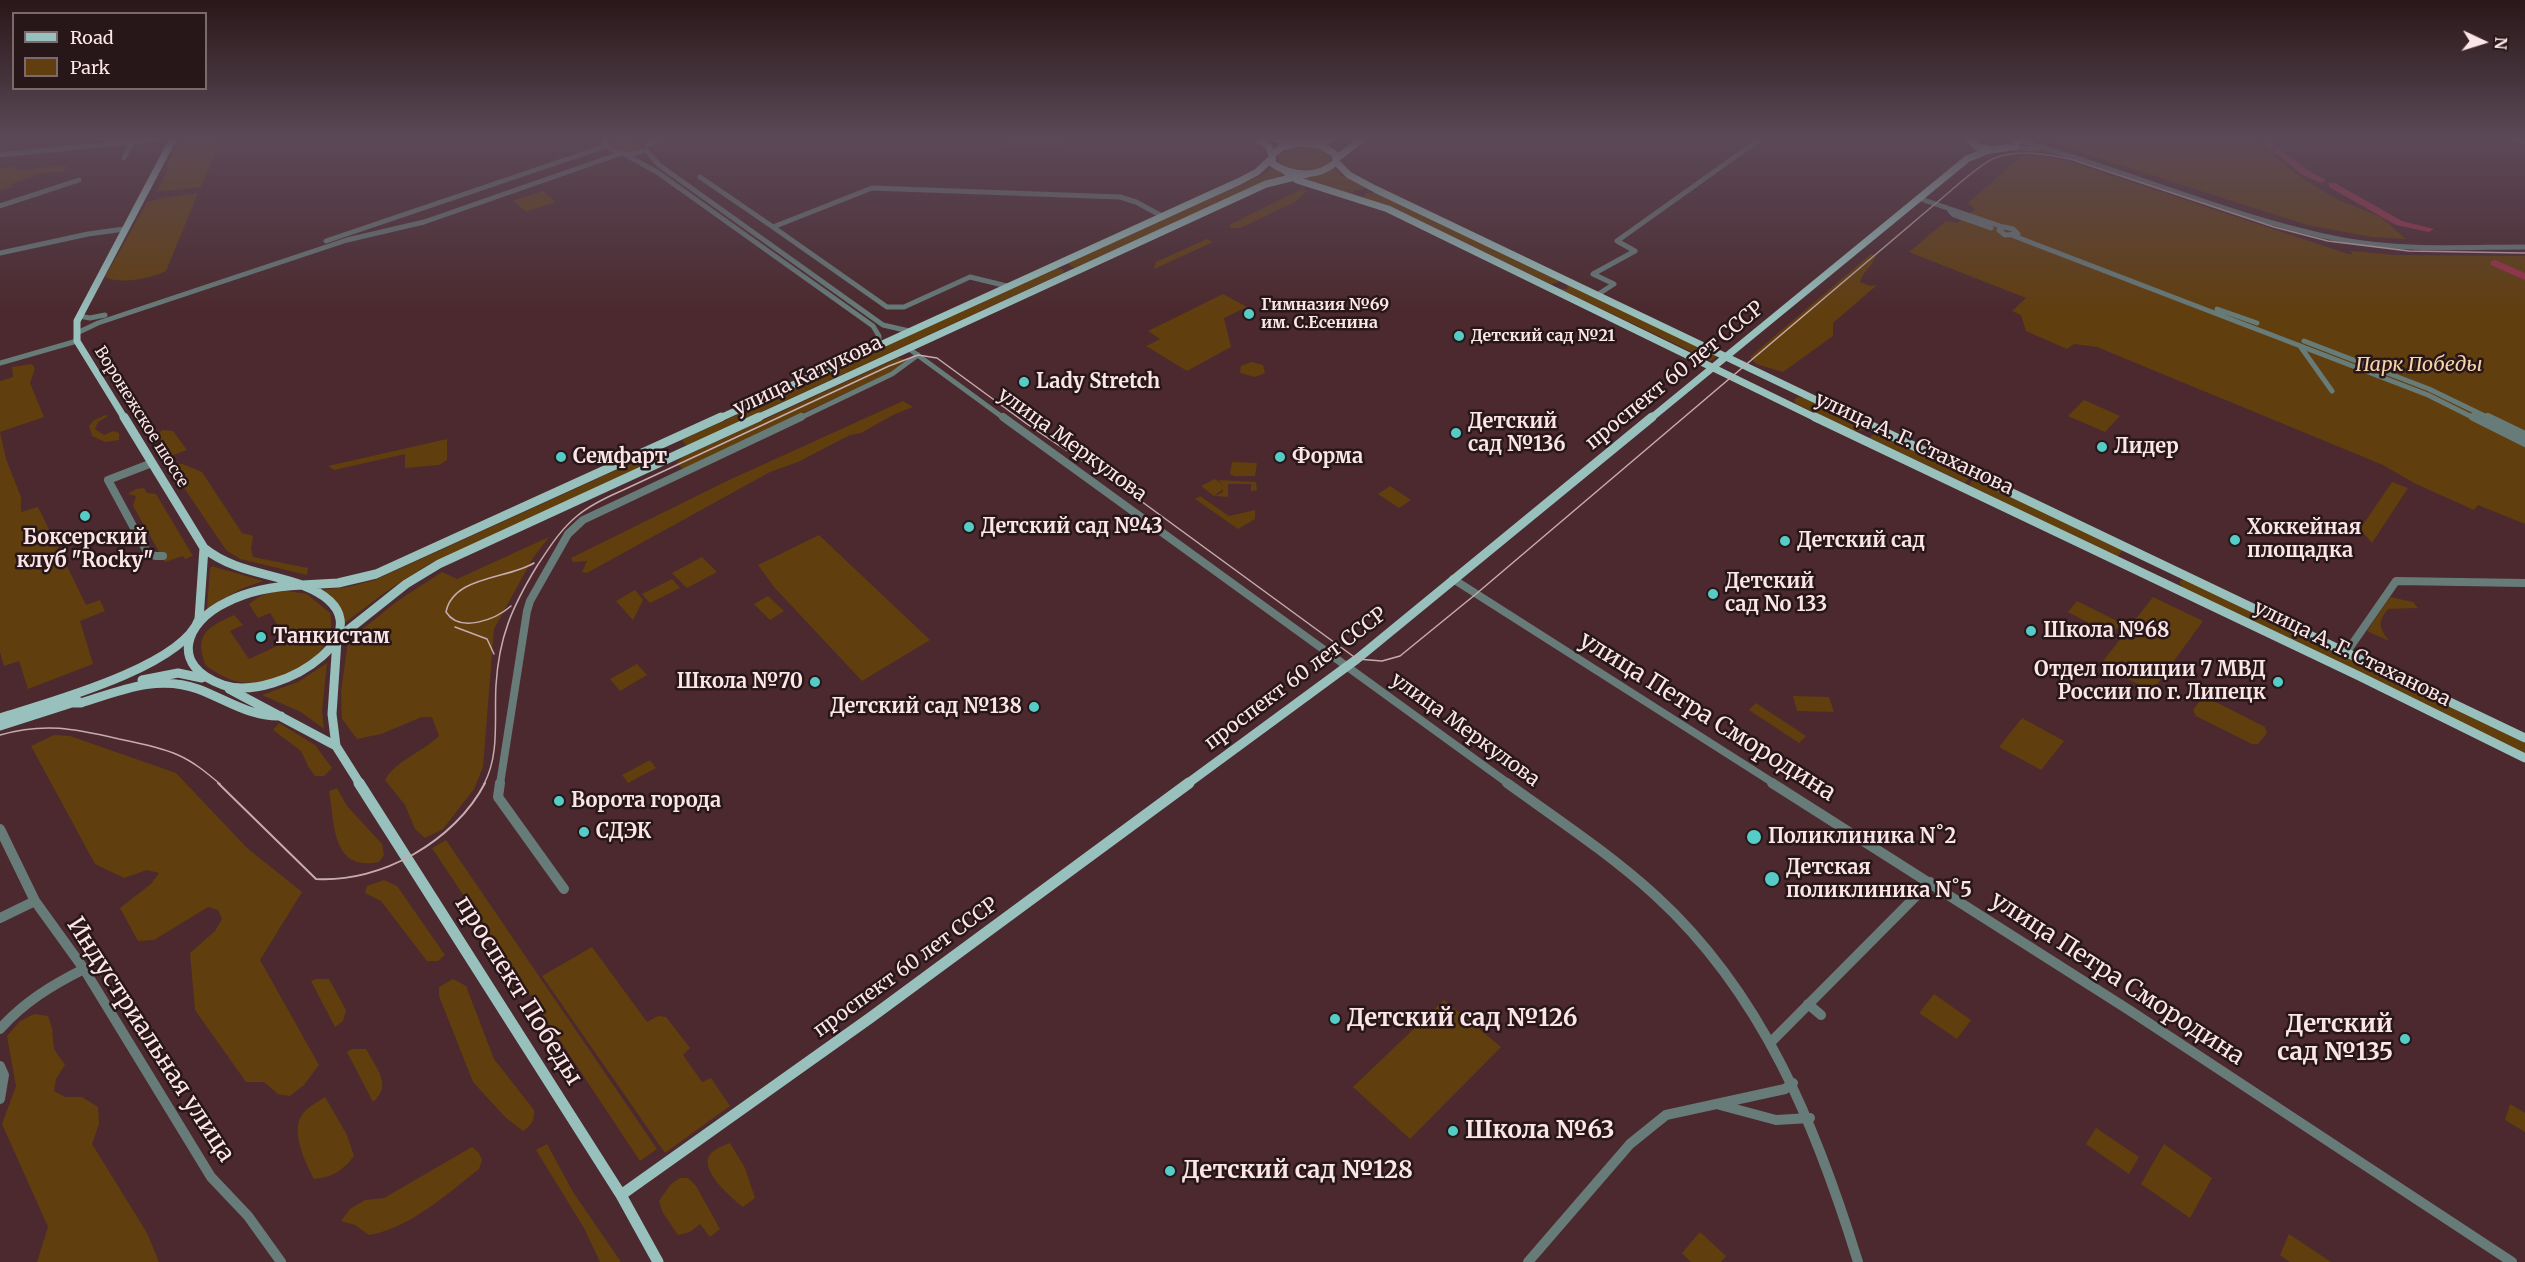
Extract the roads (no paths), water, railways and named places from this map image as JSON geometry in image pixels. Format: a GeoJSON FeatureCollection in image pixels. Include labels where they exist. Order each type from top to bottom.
{"type":"FeatureCollection","features":[{"type":"Feature","properties":{"kind":"main road","name":"Воронежское шоссе"},"geometry":{"type":"LineString","coordinates":[[141,198],[79,316],[77,337],[204,548]]}},
{"type":"Feature","properties":{"kind":"main road","name":"улица Катукова"},"geometry":{"type":"LineString","coordinates":[[298,585],[337,584],[376,574],[1202,198]]}},
{"type":"Feature","properties":{"kind":"main road","name":"улица Катукова"},"geometry":{"type":"LineString","coordinates":[[338,638],[406,584],[439,564],[1239,198]]}},
{"type":"Feature","properties":{"kind":"main road","name":"улица А. Г. Стаханова"},"geometry":{"type":"LineString","coordinates":[[1353,198],[1388,209],[2525,758]]}},
{"type":"Feature","properties":{"kind":"main road","name":"улица А. Г. Стаханова"},"geometry":{"type":"LineString","coordinates":[[1394,198],[2525,738]]}},
{"type":"Feature","properties":{"kind":"main road","name":"проспект 60 лет СССР"},"geometry":{"type":"LineString","coordinates":[[621,1195],[870,1018],[1346,666],[1714,368],[1918,198]]}},
{"type":"Feature","properties":{"kind":"main road"},"geometry":{"type":"LineString","coordinates":[[1055,265],[1068,268],[1066,275]]}},
{"type":"Feature","properties":{"kind":"main road"},"geometry":{"type":"LineString","coordinates":[[1548,287],[1560,285],[1564,279]]}},
{"type":"Feature","properties":{"kind":"main road"},"geometry":{"type":"LineString","coordinates":[[1794,407],[1788,399],[1790,395],[1807,397]]}},
{"type":"Feature","properties":{"kind":"main road"},"geometry":{"type":"LineString","coordinates":[[1855,436],[1869,436],[1871,433],[1864,423]]}},
{"type":"Feature","properties":{"kind":"main road"},"geometry":{"type":"LineString","coordinates":[[678,437],[674,447],[686,451]]}},
{"type":"Feature","properties":{"kind":"main road"},"geometry":{"type":"LineString","coordinates":[[204,548],[221,561],[316,591],[334,602],[339,610],[332,714],[336,746]]}},
{"type":"Feature","properties":{"kind":"main road"},"geometry":{"type":"LineString","coordinates":[[204,548],[203,589],[197,625],[190,638],[188,657],[192,665],[209,680]]}},
{"type":"Feature","properties":{"kind":"main road"},"geometry":{"type":"LineString","coordinates":[[2187,594],[2175,586],[2176,579],[2184,577],[2198,582]]}},
{"type":"Feature","properties":{"kind":"main road"},"geometry":{"type":"LineString","coordinates":[[0,718],[126,676],[161,656],[217,608],[240,595],[267,588],[298,585]]}},
{"type":"Feature","properties":{"kind":"main road"},"geometry":{"type":"LineString","coordinates":[[226,687],[258,688],[292,678],[326,652],[338,638]]}},
{"type":"Feature","properties":{"kind":"main road"},"geometry":{"type":"LineString","coordinates":[[0,726],[160,675],[187,674],[226,687],[336,746]]}},
{"type":"Feature","properties":{"kind":"main road"},"geometry":{"type":"LineString","coordinates":[[73,703],[81,704],[150,683],[165,682],[186,685],[263,716],[281,716]]}},
{"type":"Feature","properties":{"kind":"main road","name":"проспект Победы"},"geometry":{"type":"LineString","coordinates":[[336,746],[621,1195],[658,1262]]}},
{"type":"Feature","properties":{"kind":"street"},"geometry":{"type":"LineString","coordinates":[[0,206],[25,198]]}},
{"type":"Feature","properties":{"kind":"street"},"geometry":{"type":"LineString","coordinates":[[79,316],[90,318],[102,316],[449,198]]}},
{"type":"Feature","properties":{"kind":"street"},"geometry":{"type":"LineString","coordinates":[[0,363],[77,337],[98,323],[266,265],[347,240],[435,218],[494,198]]}},
{"type":"Feature","properties":{"kind":"street"},"geometry":{"type":"LineString","coordinates":[[694,198],[873,326],[879,336],[879,345]]}},
{"type":"Feature","properties":{"kind":"street"},"geometry":{"type":"LineString","coordinates":[[706,198],[884,326],[909,331]]}},
{"type":"Feature","properties":{"kind":"street"},"geometry":{"type":"LineString","coordinates":[[730,198],[888,307],[904,307],[970,277],[1007,286]]}},
{"type":"Feature","properties":{"kind":"street"},"geometry":{"type":"LineString","coordinates":[[773,227],[847,198]]}},
{"type":"Feature","properties":{"kind":"street"},"geometry":{"type":"LineString","coordinates":[[1125,198],[1162,216]]}},
{"type":"Feature","properties":{"kind":"street"},"geometry":{"type":"LineString","coordinates":[[1597,295],[1614,284],[1593,274],[1635,250],[1617,242],[1678,198]]}},
{"type":"Feature","properties":{"kind":"street"},"geometry":{"type":"LineString","coordinates":[[1918,198],[1949,210],[1954,215],[2001,229],[2013,229],[2016,234],[2301,343],[2429,389],[2525,435]]}},
{"type":"Feature","properties":{"kind":"street"},"geometry":{"type":"LineString","coordinates":[[2201,198],[2322,235],[2367,243],[2413,246],[2525,247]]}},
{"type":"Feature","properties":{"kind":"street"},"geometry":{"type":"LineString","coordinates":[[386,221],[382,228],[390,231]]}},
{"type":"Feature","properties":{"kind":"street"},"geometry":{"type":"LineString","coordinates":[[0,253],[88,234],[124,229]]}},
{"type":"Feature","properties":{"kind":"street"},"geometry":{"type":"LineString","coordinates":[[799,265],[816,258]]}},
{"type":"Feature","properties":{"kind":"street"},"geometry":{"type":"LineString","coordinates":[[2301,343],[2332,391]]}},
{"type":"Feature","properties":{"kind":"street"},"geometry":{"type":"LineString","coordinates":[[2301,343],[2428,395],[2525,443]]}},
{"type":"Feature","properties":{"kind":"street","name":"улица Меркулова"},"geometry":{"type":"LineString","coordinates":[[908,348],[1595,848],[1670,909],[1737,986],[1772,1041],[1810,1118],[1836,1187],[1858,1262]]}},
{"type":"Feature","properties":{"kind":"street"},"geometry":{"type":"LineString","coordinates":[[564,889],[498,797],[527,611],[530,601],[568,534],[583,519],[892,374],[918,355]]}},
{"type":"Feature","properties":{"kind":"street"},"geometry":{"type":"LineString","coordinates":[[152,463],[108,480],[147,552],[155,556],[163,556]]}},
{"type":"Feature","properties":{"kind":"street","name":"улица Петра Смородина"},"geometry":{"type":"LineString","coordinates":[[1454,579],[2271,1101],[2512,1262]]}},
{"type":"Feature","properties":{"kind":"street"},"geometry":{"type":"LineString","coordinates":[[2346,653],[2396,581],[2525,583]]}},
{"type":"Feature","properties":{"kind":"street","name":"Индустриальная улица"},"geometry":{"type":"LineString","coordinates":[[0,829],[35,901],[84,969],[211,1177],[248,1216],[281,1262]]}},
{"type":"Feature","properties":{"kind":"street"},"geometry":{"type":"LineString","coordinates":[[1772,1041],[1930,882]]}},
{"type":"Feature","properties":{"kind":"street"},"geometry":{"type":"LineString","coordinates":[[0,918],[35,901]]}},
{"type":"Feature","properties":{"kind":"street"},"geometry":{"type":"LineString","coordinates":[[0,1029],[13,1014],[38,993],[84,969]]}},
{"type":"Feature","properties":{"kind":"street"},"geometry":{"type":"LineString","coordinates":[[1808,1004],[1821,1015]]}},
{"type":"Feature","properties":{"kind":"street"},"geometry":{"type":"LineString","coordinates":[[0,1066],[4,1075],[0,1100]]}},
{"type":"Feature","properties":{"kind":"street"},"geometry":{"type":"LineString","coordinates":[[1528,1262],[1630,1143],[1666,1115],[1785,1089],[1793,1083]]}},
{"type":"Feature","properties":{"kind":"street"},"geometry":{"type":"LineString","coordinates":[[1718,1104],[1762,1119],[1799,1121],[1810,1118]]}},
{"type":"Feature","properties":{"kind":"waterway"},"geometry":{"type":"LineString","coordinates":[[2353,198],[2399,223],[2429,229]]}},
{"type":"Feature","properties":{"kind":"waterway"},"geometry":{"type":"LineString","coordinates":[[2495,263],[2525,277]]}},
{"type":"Feature","properties":{"kind":"tram line"},"geometry":{"type":"LineString","coordinates":[[484,784],[494,748],[496,685],[500,652],[508,623],[520,595],[537,566],[565,527],[587,508],[609,496],[889,366],[918,355],[937,358],[1027,424],[1130,493],[1357,659],[1382,661],[1400,656],[1476,594],[1943,198]]}},
{"type":"Feature","properties":{"kind":"tram line"},"geometry":{"type":"LineString","coordinates":[[2187,198],[2274,227],[2328,241],[2409,251],[2525,253]]}},
{"type":"Feature","properties":{"kind":"tram line"},"geometry":{"type":"LineString","coordinates":[[511,606],[496,616],[469,623],[452,619],[446,612],[451,600],[459,591],[483,580],[534,563]]}},
{"type":"Feature","properties":{"kind":"tram line"},"geometry":{"type":"LineString","coordinates":[[455,627],[487,639],[494,654]]}},
{"type":"Feature","properties":{"kind":"tram line"},"geometry":{"type":"LineString","coordinates":[[0,735],[31,729],[60,728],[142,744],[184,758],[220,784]]}},
{"type":"Feature","properties":{"kind":"tram line"},"geometry":{"type":"LineString","coordinates":[[218,783],[316,879],[366,874],[390,866],[414,854],[455,823],[472,804],[485,783]]}},
{"type":"Feature","properties":{"kind":"place","name":"Гимназия №69 им. С.Есенина"},"geometry":{"type":"Point","coordinates":[1249,314]}},
{"type":"Feature","properties":{"kind":"place","name":"Детский сад №21"},"geometry":{"type":"Point","coordinates":[1459,336]}},
{"type":"Feature","properties":{"kind":"place","name":"Lady Stretch"},"geometry":{"type":"Point","coordinates":[1024,382]}},
{"type":"Feature","properties":{"kind":"place","name":"Детский сад №136"},"geometry":{"type":"Point","coordinates":[1456,433]}},
{"type":"Feature","properties":{"kind":"place","name":"Лидер"},"geometry":{"type":"Point","coordinates":[2102,447]}},
{"type":"Feature","properties":{"kind":"place","name":"Семфарт"},"geometry":{"type":"Point","coordinates":[561,457]}},
{"type":"Feature","properties":{"kind":"place","name":"Форма"},"geometry":{"type":"Point","coordinates":[1280,457]}},
{"type":"Feature","properties":{"kind":"place","name":"Боксерский клуб \"Rocky\""},"geometry":{"type":"Point","coordinates":[85,516]}},
{"type":"Feature","properties":{"kind":"place","name":"Детский сад №43"},"geometry":{"type":"Point","coordinates":[969,527]}},
{"type":"Feature","properties":{"kind":"place","name":"Хоккейная площадка"},"geometry":{"type":"Point","coordinates":[2235,540]}},
{"type":"Feature","properties":{"kind":"place","name":"Детский сад"},"geometry":{"type":"Point","coordinates":[1785,541]}},
{"type":"Feature","properties":{"kind":"place","name":"Детский сад No 133"},"geometry":{"type":"Point","coordinates":[1713,594]}},
{"type":"Feature","properties":{"kind":"place","name":"Школа №68"},"geometry":{"type":"Point","coordinates":[2031,631]}},
{"type":"Feature","properties":{"kind":"place","name":"Танкистам"},"geometry":{"type":"Point","coordinates":[261,637]}},
{"type":"Feature","properties":{"kind":"place","name":"Школа №70"},"geometry":{"type":"Point","coordinates":[815,682]}},
{"type":"Feature","properties":{"kind":"place","name":"Отдел полиции 7 МВД России по г. Липецк"},"geometry":{"type":"Point","coordinates":[2278,682]}},
{"type":"Feature","properties":{"kind":"place","name":"Детский сад №138"},"geometry":{"type":"Point","coordinates":[1034,707]}},
{"type":"Feature","properties":{"kind":"place","name":"Ворота города"},"geometry":{"type":"Point","coordinates":[559,801]}},
{"type":"Feature","properties":{"kind":"place","name":"СДЭК"},"geometry":{"type":"Point","coordinates":[584,832]}},
{"type":"Feature","properties":{"kind":"place","name":"Поликлиника N˚2"},"geometry":{"type":"Point","coordinates":[1754,837]}},
{"type":"Feature","properties":{"kind":"place","name":"Детская поликлиника N˚5"},"geometry":{"type":"Point","coordinates":[1772,879]}},
{"type":"Feature","properties":{"kind":"place","name":"Детский сад №126"},"geometry":{"type":"Point","coordinates":[1335,1019]}},
{"type":"Feature","properties":{"kind":"place","name":"Детский сад №135"},"geometry":{"type":"Point","coordinates":[2405,1039]}},
{"type":"Feature","properties":{"kind":"place","name":"Школа №63"},"geometry":{"type":"Point","coordinates":[1453,1131]}},
{"type":"Feature","properties":{"kind":"place","name":"Детский сад №128"},"geometry":{"type":"Point","coordinates":[1170,1171]}},
{"type":"Feature","properties":{"kind":"park label","name":"Парк Победы"},"geometry":{"type":"Point","coordinates":[2419,365]}}]}
